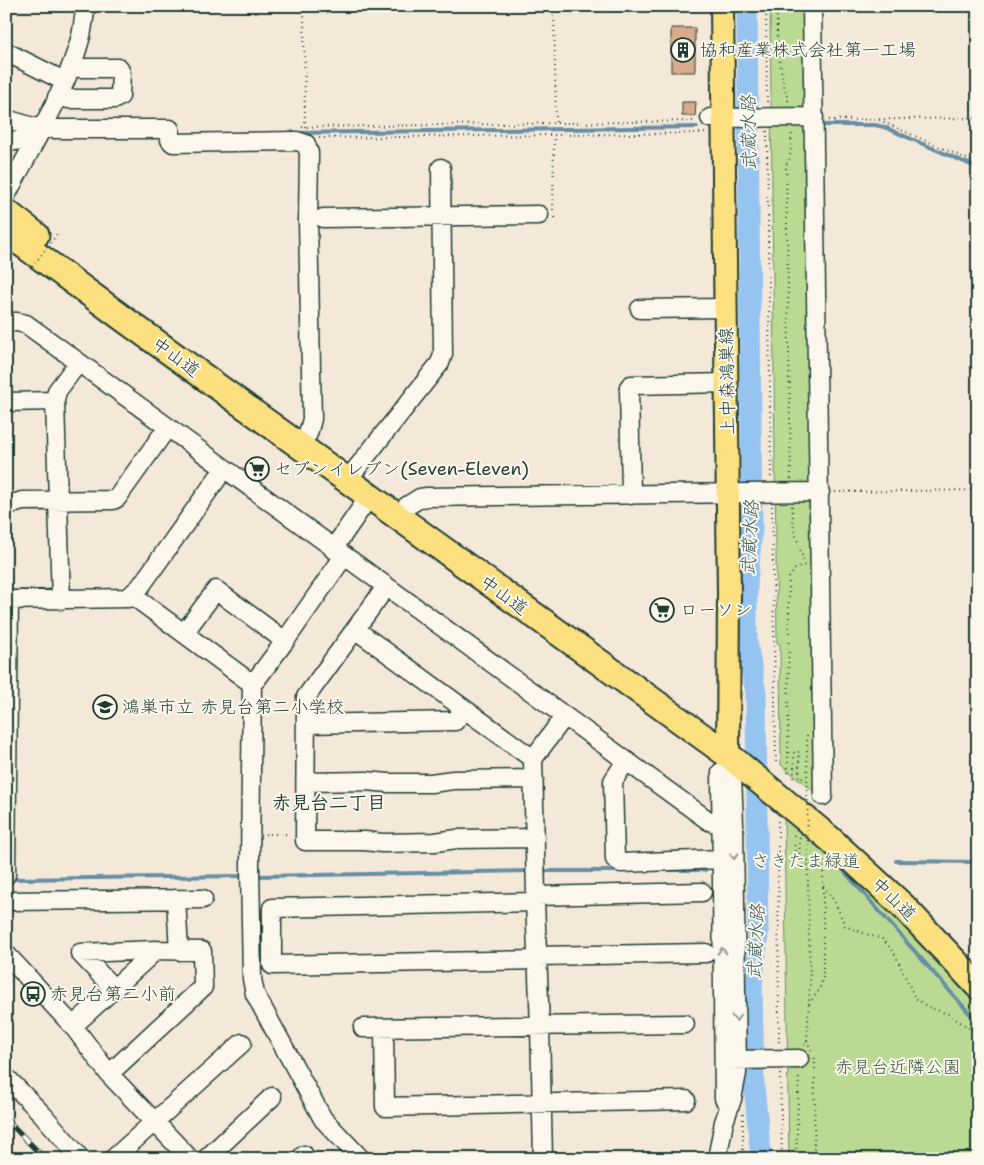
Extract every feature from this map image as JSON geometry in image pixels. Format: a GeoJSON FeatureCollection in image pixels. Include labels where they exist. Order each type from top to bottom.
{"type":"FeatureCollection","features":[{"type":"Feature","properties":{"kind":"highway","name":"中山道"},"geometry":{"type":"LineString","coordinates":[[6,212],[135,311],[356,468],[735,752]]}},
{"type":"Feature","properties":{"kind":"highway","name":"中山道"},"geometry":{"type":"LineString","coordinates":[[6,232],[369,497],[735,752],[779,775],[836,825],[911,896],[978,964]]}},
{"type":"Feature","properties":{"kind":"highway","name":"中山道"},"geometry":{"type":"LineString","coordinates":[[779,775],[978,986]]}},
{"type":"Feature","properties":{"kind":"main road","name":"上中森鴻巣線"},"geometry":{"type":"LineString","coordinates":[[722,6],[719,122],[727,383],[734,493],[735,752]]}},
{"type":"Feature","properties":{"kind":"street"},"geometry":{"type":"LineString","coordinates":[[6,196],[57,97],[81,36],[86,6]]}},
{"type":"Feature","properties":{"kind":"street"},"geometry":{"type":"LineString","coordinates":[[812,6],[824,796]]}},
{"type":"Feature","properties":{"kind":"street"},"geometry":{"type":"LineString","coordinates":[[6,52],[67,73],[80,68],[119,68],[121,73],[120,96],[115,99],[68,99],[57,97]]}},
{"type":"Feature","properties":{"kind":"street"},"geometry":{"type":"LineString","coordinates":[[719,122],[764,118],[814,117]]}},
{"type":"Feature","properties":{"kind":"street"},"geometry":{"type":"LineString","coordinates":[[6,119],[55,130],[170,129],[170,140],[173,143],[297,141],[306,136],[309,153],[308,220],[312,418],[308,434]]}},
{"type":"Feature","properties":{"kind":"street"},"geometry":{"type":"LineString","coordinates":[[6,142],[23,140],[33,144]]}},
{"type":"Feature","properties":{"kind":"street"},"geometry":{"type":"LineString","coordinates":[[356,468],[440,363],[443,354],[441,168]]}},
{"type":"Feature","properties":{"kind":"street"},"geometry":{"type":"LineString","coordinates":[[322,218],[442,216],[546,219]]}},
{"type":"Feature","properties":{"kind":"street"},"geometry":{"type":"LineString","coordinates":[[640,309],[726,308]]}},
{"type":"Feature","properties":{"kind":"street"},"geometry":{"type":"LineString","coordinates":[[6,322],[26,324],[709,821],[728,825]]}},
{"type":"Feature","properties":{"kind":"street"},"geometry":{"type":"LineString","coordinates":[[61,600],[55,401],[57,391],[78,363]]}},
{"type":"Feature","properties":{"kind":"street"},"geometry":{"type":"LineString","coordinates":[[631,495],[629,396],[631,384],[727,383]]}},
{"type":"Feature","properties":{"kind":"street"},"geometry":{"type":"LineString","coordinates":[[6,402],[55,401]]}},
{"type":"Feature","properties":{"kind":"street"},"geometry":{"type":"LineString","coordinates":[[14,502],[113,500],[117,498],[167,428]]}},
{"type":"Feature","properties":{"kind":"street"},"geometry":{"type":"LineString","coordinates":[[6,875],[8,600],[128,598],[134,594],[224,469]]}},
{"type":"Feature","properties":{"kind":"street"},"geometry":{"type":"LineString","coordinates":[[407,506],[420,498],[427,497],[820,492]]}},
{"type":"Feature","properties":{"kind":"street"},"geometry":{"type":"LineString","coordinates":[[134,594],[140,601],[247,680],[256,680],[286,641],[369,497]]}},
{"type":"Feature","properties":{"kind":"street"},"geometry":{"type":"LineString","coordinates":[[386,587],[306,697],[305,841],[365,841],[382,843],[434,842],[457,839],[535,838]]}},
{"type":"Feature","properties":{"kind":"street"},"geometry":{"type":"LineString","coordinates":[[184,633],[216,590],[286,641]]}},
{"type":"Feature","properties":{"kind":"street"},"geometry":{"type":"LineString","coordinates":[[356,630],[533,759]]}},
{"type":"Feature","properties":{"kind":"street"},"geometry":{"type":"LineString","coordinates":[[252,680],[250,866],[252,979],[255,994],[323,1119],[362,1159]]}},
{"type":"Feature","properties":{"kind":"street"},"geometry":{"type":"LineString","coordinates":[[306,724],[455,721],[464,710]]}},
{"type":"Feature","properties":{"kind":"street"},"geometry":{"type":"LineString","coordinates":[[542,1159],[533,759],[564,717]]}},
{"type":"Feature","properties":{"kind":"street"},"geometry":{"type":"LineString","coordinates":[[717,1159],[724,1122],[732,1099],[737,1073],[722,859],[728,825],[735,752]]}},
{"type":"Feature","properties":{"kind":"street"},"geometry":{"type":"LineString","coordinates":[[626,761],[613,781],[615,859],[621,862],[722,859]]}},
{"type":"Feature","properties":{"kind":"street"},"geometry":{"type":"LineString","coordinates":[[306,782],[366,781],[389,784],[453,780],[534,779]]}},
{"type":"Feature","properties":{"kind":"street"},"geometry":{"type":"LineString","coordinates":[[728,825],[736,1060]]}},
{"type":"Feature","properties":{"kind":"street"},"geometry":{"type":"LineString","coordinates":[[702,892],[272,908],[272,965],[706,953]]}},
{"type":"Feature","properties":{"kind":"street"},"geometry":{"type":"LineString","coordinates":[[176,899],[179,951]]}},
{"type":"Feature","properties":{"kind":"street"},"geometry":{"type":"LineString","coordinates":[[6,901],[203,899]]}},
{"type":"Feature","properties":{"kind":"street"},"geometry":{"type":"LineString","coordinates":[[73,1026],[156,950]]}},
{"type":"Feature","properties":{"kind":"street"},"geometry":{"type":"LineString","coordinates":[[109,1074],[203,987],[202,951],[156,950],[80,953],[114,990]]}},
{"type":"Feature","properties":{"kind":"street"},"geometry":{"type":"LineString","coordinates":[[6,954],[73,1026],[109,1074],[190,1159]]}},
{"type":"Feature","properties":{"kind":"street"},"geometry":{"type":"LineString","coordinates":[[363,1028],[685,1024]]}},
{"type":"Feature","properties":{"kind":"street"},"geometry":{"type":"LineString","coordinates":[[384,1028],[385,1107],[686,1100]]}},
{"type":"Feature","properties":{"kind":"street"},"geometry":{"type":"LineString","coordinates":[[113,1159],[242,1043]]}},
{"type":"Feature","properties":{"kind":"street"},"geometry":{"type":"LineString","coordinates":[[736,1060],[799,1059]]}},
{"type":"Feature","properties":{"kind":"street"},"geometry":{"type":"LineString","coordinates":[[6,1078],[43,1115],[81,1159]]}},
{"type":"Feature","properties":{"kind":"street"},"geometry":{"type":"LineString","coordinates":[[206,1159],[272,1097]]}},
{"type":"Feature","properties":{"kind":"path"},"geometry":{"type":"LineString","coordinates":[[304,6],[306,136]]}},
{"type":"Feature","properties":{"kind":"path"},"geometry":{"type":"LineString","coordinates":[[554,6],[556,124]]}},
{"type":"Feature","properties":{"kind":"path"},"geometry":{"type":"LineString","coordinates":[[766,6],[764,118],[770,492],[779,775]]}},
{"type":"Feature","properties":{"kind":"path"},"geometry":{"type":"LineString","coordinates":[[777,6],[776,30],[784,86],[793,118],[790,158],[786,165],[792,488]]}},
{"type":"Feature","properties":{"kind":"path"},"geometry":{"type":"LineString","coordinates":[[814,117],[822,120],[978,118]]}},
{"type":"Feature","properties":{"kind":"path"},"geometry":{"type":"LineString","coordinates":[[879,120],[978,164]]}},
{"type":"Feature","properties":{"kind":"path"},"geometry":{"type":"LineString","coordinates":[[306,136],[556,124],[719,122]]}},
{"type":"Feature","properties":{"kind":"path"},"geometry":{"type":"LineString","coordinates":[[296,127],[306,136],[314,138],[554,135],[719,122]]}},
{"type":"Feature","properties":{"kind":"path"},"geometry":{"type":"LineString","coordinates":[[546,219],[554,135]]}},
{"type":"Feature","properties":{"kind":"path"},"geometry":{"type":"LineString","coordinates":[[32,268],[58,233]]}},
{"type":"Feature","properties":{"kind":"path"},"geometry":{"type":"LineString","coordinates":[[820,492],[978,490]]}},
{"type":"Feature","properties":{"kind":"path"},"geometry":{"type":"LineString","coordinates":[[779,775],[789,766],[789,578],[795,569],[805,565],[794,530],[792,506]]}},
{"type":"Feature","properties":{"kind":"path"},"geometry":{"type":"LineString","coordinates":[[808,735],[808,1040],[815,1060],[814,1159]]}},
{"type":"Feature","properties":{"kind":"path"},"geometry":{"type":"LineString","coordinates":[[779,775],[794,775],[794,752],[799,752],[799,778],[807,778]]}},
{"type":"Feature","properties":{"kind":"path"},"geometry":{"type":"LineString","coordinates":[[778,814],[776,1059],[782,1159]]}},
{"type":"Feature","properties":{"kind":"path"},"geometry":{"type":"LineString","coordinates":[[251,834],[305,834]]}},
{"type":"Feature","properties":{"kind":"path"},"geometry":{"type":"LineString","coordinates":[[794,835],[795,860],[799,860],[800,838],[808,838]]}},
{"type":"Feature","properties":{"kind":"path"},"geometry":{"type":"LineString","coordinates":[[809,1004],[818,992],[823,979],[823,852]]}},
{"type":"Feature","properties":{"kind":"path"},"geometry":{"type":"LineString","coordinates":[[823,886],[835,902],[846,926],[882,939],[894,952],[915,998],[928,1007],[948,1014],[978,1034]]}},
{"type":"Feature","properties":{"kind":"path"},"geometry":{"type":"LineString","coordinates":[[796,1159],[799,1059],[808,1040]]}},
{"type":"Feature","properties":{"kind":"green space"},"geometry":{"type":"Polygon","coordinates":[[[770,6],[808,6],[815,792],[781,765],[780,644],[777,643],[770,6]]]}},
{"type":"Feature","properties":{"kind":"green space","name":"赤見台近隣公園"},"geometry":{"type":"Polygon","coordinates":[[[784,816],[827,850],[978,999],[978,1159],[789,1159],[784,816]]]}},
{"type":"Feature","properties":{"kind":"building","name":"協和産業株式会社第一工場"},"geometry":{"type":"Polygon","coordinates":[[[671,28],[695,28],[695,72],[671,72],[671,28]]]}},
{"type":"Feature","properties":{"kind":"building"},"geometry":{"type":"Polygon","coordinates":[[[682,102],[696,102],[695,116],[682,116],[682,102]]]}},
{"type":"Feature","properties":{"kind":"waterway","name":"武蔵水路"},"geometry":{"type":"LineString","coordinates":[[747,6],[752,529],[747,584],[747,643],[756,693],[758,935],[752,985],[754,1085],[761,1159]]}},
{"type":"Feature","properties":{"kind":"waterway"},"geometry":{"type":"LineString","coordinates":[[820,125],[875,125],[884,127],[978,168]]}},
{"type":"Feature","properties":{"kind":"waterway"},"geometry":{"type":"LineString","coordinates":[[294,133],[697,127]]}},
{"type":"Feature","properties":{"kind":"waterway"},"geometry":{"type":"LineString","coordinates":[[896,861],[978,862]]}},
{"type":"Feature","properties":{"kind":"waterway"},"geometry":{"type":"LineString","coordinates":[[658,870],[705,870]]}},
{"type":"Feature","properties":{"kind":"waterway"},"geometry":{"type":"LineString","coordinates":[[843,870],[978,1023]]}},
{"type":"Feature","properties":{"kind":"waterway"},"geometry":{"type":"LineString","coordinates":[[261,876],[530,871]]}},
{"type":"Feature","properties":{"kind":"waterway"},"geometry":{"type":"LineString","coordinates":[[543,871],[621,871]]}},
{"type":"Feature","properties":{"kind":"waterway"},"geometry":{"type":"LineString","coordinates":[[15,879],[243,876]]}},
{"type":"Feature","properties":{"kind":"railway"},"geometry":{"type":"LineString","coordinates":[[6,1119],[45,1159]]}},
{"type":"Feature","properties":{"kind":"place","name":"協和産業株式会社第一工場"},"geometry":{"type":"Point","coordinates":[683,50]}},
{"type":"Feature","properties":{"kind":"place","name":"セブンイレブン(Seven-Eleven)"},"geometry":{"type":"Point","coordinates":[257,469]}},
{"type":"Feature","properties":{"kind":"place","name":"ローソン"},"geometry":{"type":"Point","coordinates":[662,610]}},
{"type":"Feature","properties":{"kind":"place","name":"鴻巣市立 赤見台第二小学校"},"geometry":{"type":"Point","coordinates":[105,707]}},
{"type":"Feature","properties":{"kind":"place","name":"赤見台第二小前"},"geometry":{"type":"Point","coordinates":[33,994]}},
{"type":"Feature","properties":{"kind":"district","name":"赤見台二丁目"},"geometry":{"type":"Point","coordinates":[329,802]}},
{"type":"Feature","properties":{"kind":"park label","name":"さきたま緑道"},"geometry":{"type":"Point","coordinates":[806,861]}}]}
